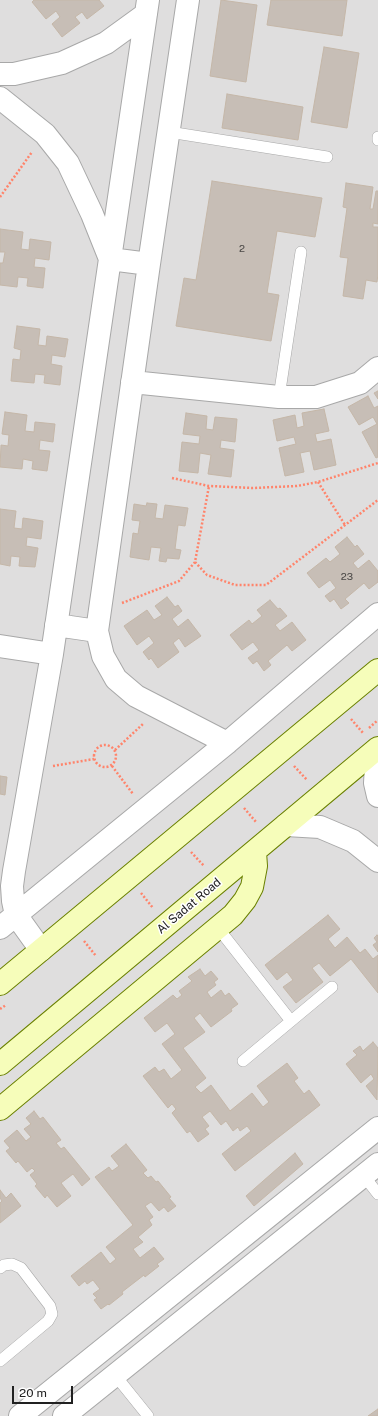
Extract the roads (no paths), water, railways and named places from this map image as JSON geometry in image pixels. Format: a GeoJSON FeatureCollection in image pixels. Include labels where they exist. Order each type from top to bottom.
{"type":"FeatureCollection","features":[{"type":"Feature","properties":{"kind":"main road"},"geometry":{"type":"LineString","coordinates":[[0,984],[378,670]]}},
{"type":"Feature","properties":{"kind":"main road","name":"Al Sadat Road"},"geometry":{"type":"LineString","coordinates":[[0,1064],[377,749]]}},
{"type":"Feature","properties":{"kind":"main road"},"geometry":{"type":"LineString","coordinates":[[0,1109],[233,915],[245,900],[252,887],[256,866],[255,852]]}},
{"type":"Feature","properties":{"kind":"street"},"geometry":{"type":"LineString","coordinates":[[188,0],[98,621],[103,656],[116,679],[136,696],[227,743]]}},
{"type":"Feature","properties":{"kind":"street"},"geometry":{"type":"LineString","coordinates":[[0,74],[14,74],[62,63],[106,43],[147,7]]}},
{"type":"Feature","properties":{"kind":"street"},"geometry":{"type":"LineString","coordinates":[[8,922],[13,901],[12,886],[31,770],[52,654],[147,7]]}},
{"type":"Feature","properties":{"kind":"street"},"geometry":{"type":"LineString","coordinates":[[0,98],[45,134],[68,163],[92,214],[110,259]]}},
{"type":"Feature","properties":{"kind":"street"},"geometry":{"type":"LineString","coordinates":[[110,259],[149,264]]}},
{"type":"Feature","properties":{"kind":"street"},"geometry":{"type":"LineString","coordinates":[[132,382],[280,397],[316,398],[360,383],[378,368]]}},
{"type":"Feature","properties":{"kind":"street"},"geometry":{"type":"LineString","coordinates":[[8,922],[227,743],[378,614]]}},
{"type":"Feature","properties":{"kind":"street"},"geometry":{"type":"LineString","coordinates":[[56,625],[98,621]]}},
{"type":"Feature","properties":{"kind":"street"},"geometry":{"type":"LineString","coordinates":[[0,646],[52,654]]}},
{"type":"Feature","properties":{"kind":"street"},"geometry":{"type":"LineString","coordinates":[[377,749],[375,783],[378,796]]}},
{"type":"Feature","properties":{"kind":"street"},"geometry":{"type":"LineString","coordinates":[[286,825],[320,827],[353,841],[378,861]]}},
{"type":"Feature","properties":{"kind":"street"},"geometry":{"type":"LineString","coordinates":[[8,922],[41,950]]}},
{"type":"Feature","properties":{"kind":"street"},"geometry":{"type":"LineString","coordinates":[[20,1416],[378,1128]]}},
{"type":"Feature","properties":{"kind":"street"},"geometry":{"type":"LineString","coordinates":[[64,1416],[371,1170]]}},
{"type":"Feature","properties":{"kind":"lane"},"geometry":{"type":"LineString","coordinates":[[169,132],[327,157]]}},
{"type":"Feature","properties":{"kind":"lane"},"geometry":{"type":"LineString","coordinates":[[280,397],[301,252]]}},
{"type":"Feature","properties":{"kind":"lane"},"geometry":{"type":"LineString","coordinates":[[218,928],[291,1021]]}},
{"type":"Feature","properties":{"kind":"lane"},"geometry":{"type":"LineString","coordinates":[[243,1061],[332,987]]}},
{"type":"Feature","properties":{"kind":"lane"},"geometry":{"type":"LineString","coordinates":[[371,1170],[378,1194]]}},
{"type":"Feature","properties":{"kind":"lane"},"geometry":{"type":"LineString","coordinates":[[0,1268],[4,1264],[12,1264],[21,1268],[50,1306],[52,1314],[48,1321],[0,1361]]}},
{"type":"Feature","properties":{"kind":"lane"},"geometry":{"type":"LineString","coordinates":[[116,1375],[148,1416]]}}]}
